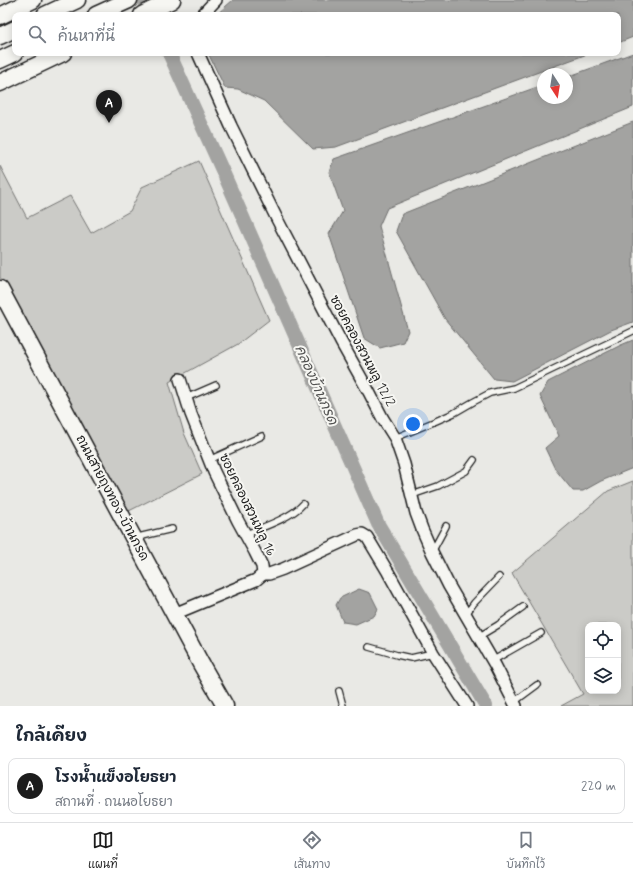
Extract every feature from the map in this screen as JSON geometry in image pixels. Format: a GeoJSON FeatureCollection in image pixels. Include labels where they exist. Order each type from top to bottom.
{"type":"FeatureCollection","features":[{"type":"Feature","properties":{"kind":"street"},"geometry":{"type":"LineString","coordinates":[[0,16],[33,0]]}},
{"type":"Feature","properties":{"kind":"street"},"geometry":{"type":"LineString","coordinates":[[51,12],[77,0]]}},
{"type":"Feature","properties":{"kind":"street"},"geometry":{"type":"LineString","coordinates":[[103,12],[129,0]]}},
{"type":"Feature","properties":{"kind":"street"},"geometry":{"type":"LineString","coordinates":[[148,12],[172,0]]}},
{"type":"Feature","properties":{"kind":"street"},"geometry":{"type":"LineString","coordinates":[[205,12],[216,0]]}},
{"type":"Feature","properties":{"kind":"street"},"geometry":{"type":"LineString","coordinates":[[0,36],[12,30]]}},
{"type":"Feature","properties":{"kind":"street"},"geometry":{"type":"LineString","coordinates":[[0,60],[12,54]]}},
{"type":"Feature","properties":{"kind":"street"},"geometry":{"type":"LineString","coordinates":[[0,83],[57,56]]}},
{"type":"Feature","properties":{"kind":"street","name":"ซอยคลองสวนพลู 12/2"},"geometry":{"type":"LineString","coordinates":[[199,56],[231,126],[277,219],[341,342],[395,438],[404,464],[422,529],[432,552],[515,704]]}},
{"type":"Feature","properties":{"kind":"street","name":"ถนนสายถุงทอง-บ้านกรด"},"geometry":{"type":"LineString","coordinates":[[0,289],[225,706]]}},
{"type":"Feature","properties":{"kind":"street","name":"ซอยคลองสวนพลู 16"},"geometry":{"type":"LineString","coordinates":[[174,614],[256,580],[263,574],[262,566],[220,486],[186,398],[180,378]]}},
{"type":"Feature","properties":{"kind":"street"},"geometry":{"type":"LineString","coordinates":[[263,574],[269,574],[283,569],[357,535],[362,534],[367,537],[433,653],[467,706]]}},
{"type":"Feature","properties":{"kind":"lane"},"geometry":{"type":"LineString","coordinates":[[395,438],[442,419],[490,393],[514,388],[633,330]]}},
{"type":"Feature","properties":{"kind":"lane"},"geometry":{"type":"LineString","coordinates":[[186,398],[216,385]]}},
{"type":"Feature","properties":{"kind":"lane"},"geometry":{"type":"LineString","coordinates":[[209,460],[262,436]]}},
{"type":"Feature","properties":{"kind":"lane"},"geometry":{"type":"LineString","coordinates":[[412,495],[438,486],[466,472],[474,460]]}},
{"type":"Feature","properties":{"kind":"lane"},"geometry":{"type":"LineString","coordinates":[[246,534],[288,516],[299,509],[303,504]]}},
{"type":"Feature","properties":{"kind":"lane"},"geometry":{"type":"LineString","coordinates":[[432,552],[446,526]]}},
{"type":"Feature","properties":{"kind":"lane"},"geometry":{"type":"LineString","coordinates":[[134,538],[172,529]]}},
{"type":"Feature","properties":{"kind":"lane"},"geometry":{"type":"LineString","coordinates":[[466,614],[474,603],[499,577]]}},
{"type":"Feature","properties":{"kind":"lane"},"geometry":{"type":"LineString","coordinates":[[478,637],[523,608]]}},
{"type":"Feature","properties":{"kind":"lane"},"geometry":{"type":"LineString","coordinates":[[492,661],[541,632]]}},
{"type":"Feature","properties":{"kind":"lane"},"geometry":{"type":"LineString","coordinates":[[369,648],[411,658],[433,653]]}},
{"type":"Feature","properties":{"kind":"lane"},"geometry":{"type":"LineString","coordinates":[[515,704],[537,685]]}},
{"type":"Feature","properties":{"kind":"lane"},"geometry":{"type":"LineString","coordinates":[[339,691],[343,706]]}},
{"type":"Feature","properties":{"kind":"shaded area"},"geometry":{"type":"Polygon","coordinates":[[[233,0],[633,0],[633,37],[621,42],[621,12],[219,12],[233,0]]]}},
{"type":"Feature","properties":{"kind":"shaded area"},"geometry":{"type":"Polygon","coordinates":[[[633,53],[633,107],[387,208],[379,226],[408,331],[403,342],[380,348],[364,338],[329,234],[343,211],[329,172],[334,159],[537,87],[537,104],[573,104],[573,75],[633,53]]]}},
{"type":"Feature","properties":{"kind":"shaded area"},"geometry":{"type":"Polygon","coordinates":[[[209,56],[582,56],[549,68],[537,68],[537,73],[336,147],[313,149],[264,101],[238,89],[225,88],[209,56]]]}},
{"type":"Feature","properties":{"kind":"shaded area"},"geometry":{"type":"Polygon","coordinates":[[[633,122],[633,322],[611,330],[512,381],[494,379],[445,319],[396,231],[402,214],[633,122]]]}},
{"type":"Feature","properties":{"kind":"shaded area"},"geometry":{"type":"Polygon","coordinates":[[[199,161],[269,320],[238,344],[169,382],[184,433],[202,474],[125,513],[0,277],[0,166],[27,218],[70,196],[91,233],[130,211],[142,187],[199,161]]]}},
{"type":"Feature","properties":{"kind":"shaded area"},"geometry":{"type":"Polygon","coordinates":[[[633,340],[633,468],[601,481],[583,491],[573,491],[555,469],[545,448],[559,436],[540,396],[548,382],[633,340]]]}},
{"type":"Feature","properties":{"kind":"shaded area"},"geometry":{"type":"Polygon","coordinates":[[[633,481],[633,706],[561,706],[583,694],[512,573],[608,491],[633,481]]]}},
{"type":"Feature","properties":{"kind":"shaded area"},"geometry":{"type":"Polygon","coordinates":[[[359,589],[370,593],[378,609],[374,616],[356,624],[343,622],[336,605],[340,598],[359,589]]]}},
{"type":"Feature","properties":{"kind":"waterway","name":"คลองบ้านกรด"},"geometry":{"type":"LineString","coordinates":[[143,0],[149,12]]}},
{"type":"Feature","properties":{"kind":"waterway","name":"คลองบ้านกรด"},"geometry":{"type":"LineString","coordinates":[[170,56],[378,524],[486,706]]}},
{"type":"Feature","properties":{"kind":"place","name":"โรงน้ำแข็งอโยธยา"},"geometry":{"type":"Point","coordinates":[109,123]}}]}
